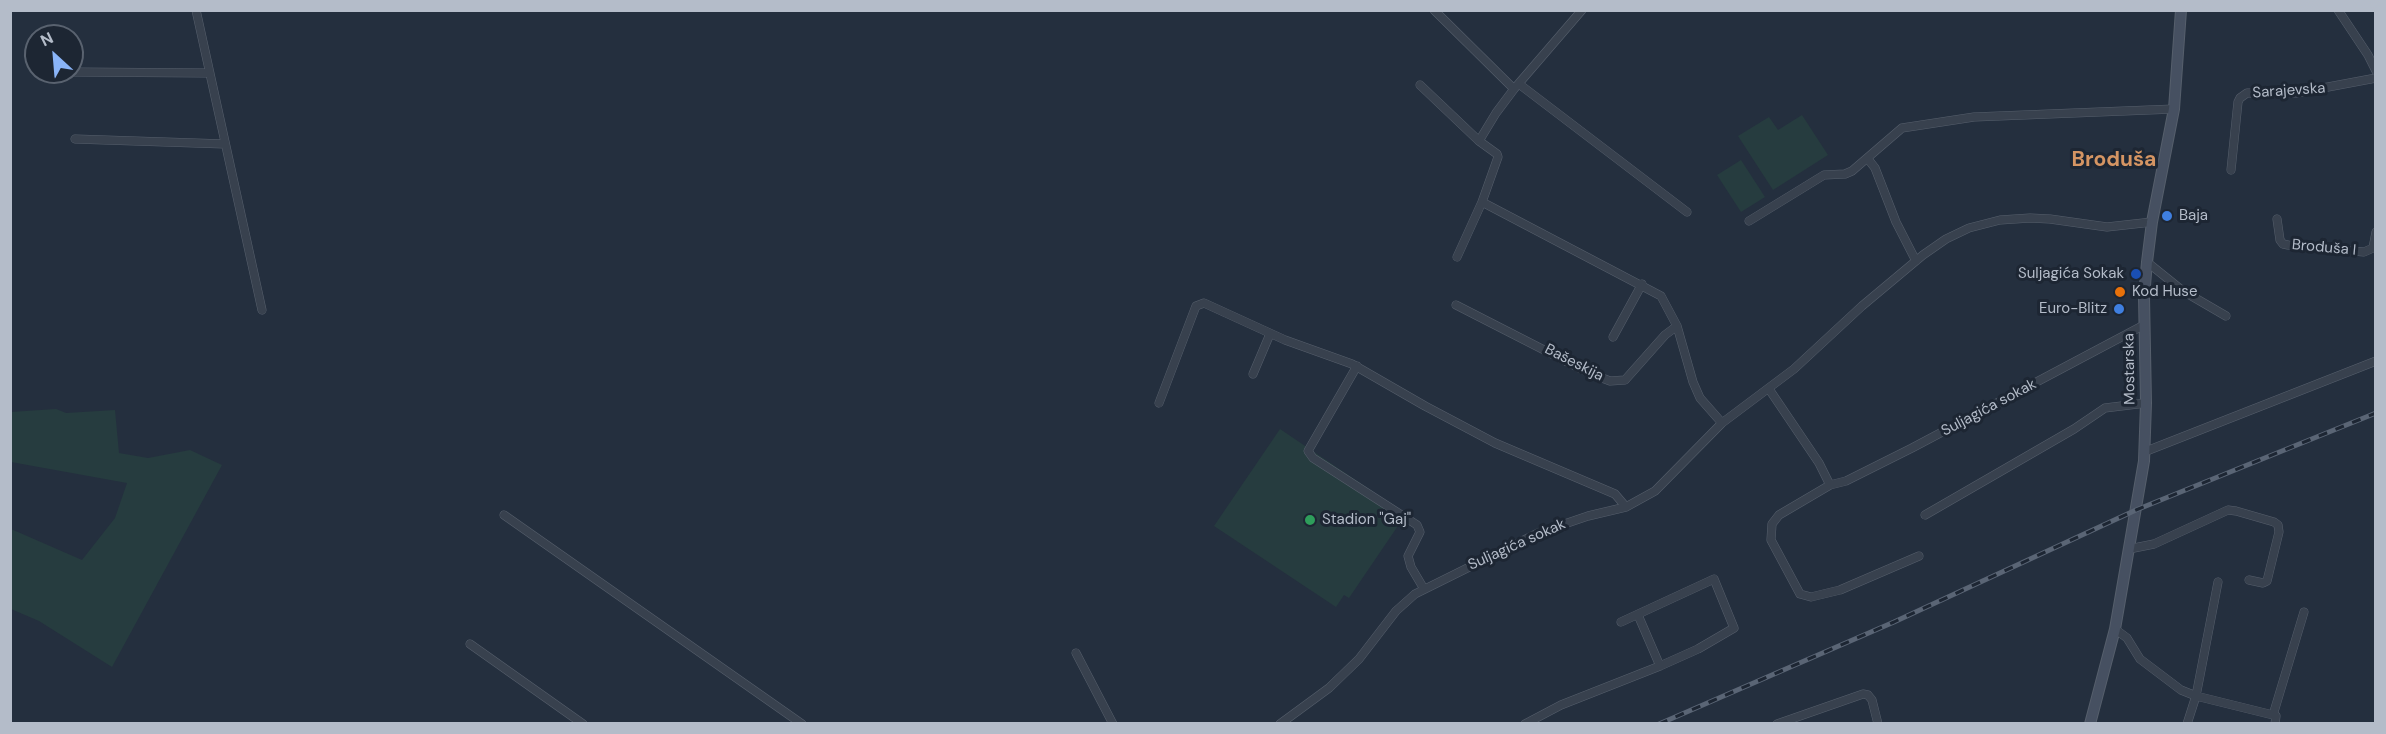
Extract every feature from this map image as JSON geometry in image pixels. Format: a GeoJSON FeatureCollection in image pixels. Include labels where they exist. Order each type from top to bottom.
{"type":"FeatureCollection","features":[{"type":"Feature","properties":{"kind":"main road","name":"Mostarska"},"geometry":{"type":"LineString","coordinates":[[2090,723],[2115,629],[2144,452],[2146,262],[2174,109],[2181,10]]}},
{"type":"Feature","properties":{"kind":"street"},"geometry":{"type":"LineString","coordinates":[[195,10],[262,310]]}},
{"type":"Feature","properties":{"kind":"street"},"geometry":{"type":"LineString","coordinates":[[1434,10],[1516,86],[1687,212]]}},
{"type":"Feature","properties":{"kind":"street"},"geometry":{"type":"LineString","coordinates":[[1479,141],[1516,86],[1582,10]]}},
{"type":"Feature","properties":{"kind":"street"},"geometry":{"type":"LineString","coordinates":[[2338,10],[2364,48],[2376,71]]}},
{"type":"Feature","properties":{"kind":"street"},"geometry":{"type":"LineString","coordinates":[[84,72],[210,73]]}},
{"type":"Feature","properties":{"kind":"street","name":"Sarajevska"},"geometry":{"type":"LineString","coordinates":[[2231,170],[2238,102],[2247,93],[2295,93],[2376,78]]}},
{"type":"Feature","properties":{"kind":"street"},"geometry":{"type":"LineString","coordinates":[[1420,85],[1498,157],[1482,202],[1456,258]]}},
{"type":"Feature","properties":{"kind":"street"},"geometry":{"type":"LineString","coordinates":[[1749,220],[1824,175],[1845,174],[1852,171],[1868,159],[1896,131],[1906,127],[1974,117],[2174,109]]}},
{"type":"Feature","properties":{"kind":"street"},"geometry":{"type":"LineString","coordinates":[[75,139],[225,144]]}},
{"type":"Feature","properties":{"kind":"street"},"geometry":{"type":"LineString","coordinates":[[1868,159],[1875,168],[1896,222],[1916,261]]}},
{"type":"Feature","properties":{"kind":"street"},"geometry":{"type":"LineString","coordinates":[[1482,202],[1661,296],[1677,326],[1700,398],[1722,423]]}},
{"type":"Feature","properties":{"kind":"street","name":"Suljagića sokak"},"geometry":{"type":"LineString","coordinates":[[1280,723],[1329,688],[1359,659],[1396,611],[1424,589],[1538,533],[1626,507],[1655,491],[1722,423],[1769,389],[1916,261],[1954,235],[2000,220],[2040,218],[2107,227],[2152,222]]}},
{"type":"Feature","properties":{"kind":"street","name":"Broduša I"},"geometry":{"type":"LineString","coordinates":[[2277,219],[2280,240],[2283,244],[2288,245],[2364,252],[2373,248],[2376,232]]}},
{"type":"Feature","properties":{"kind":"street"},"geometry":{"type":"LineString","coordinates":[[2146,262],[2184,291],[2226,316]]}},
{"type":"Feature","properties":{"kind":"street"},"geometry":{"type":"LineString","coordinates":[[1613,337],[1642,285]]}},
{"type":"Feature","properties":{"kind":"street"},"geometry":{"type":"LineString","coordinates":[[1159,403],[1196,306],[1204,303],[1270,334],[1357,366],[1495,443],[1615,494],[1626,507]]}},
{"type":"Feature","properties":{"kind":"street","name":"Bašeskija"},"geometry":{"type":"LineString","coordinates":[[1456,305],[1589,374],[1610,381],[1625,380],[1665,335],[1677,326]]}},
{"type":"Feature","properties":{"kind":"street","name":"Suljagića sokak"},"geometry":{"type":"LineString","coordinates":[[1919,556],[1840,590],[1811,597],[1800,594],[1769,533],[1779,514],[1830,485],[1846,481],[1912,448],[2144,325]]}},
{"type":"Feature","properties":{"kind":"street"},"geometry":{"type":"LineString","coordinates":[[1253,374],[1270,334]]}},
{"type":"Feature","properties":{"kind":"street"},"geometry":{"type":"LineString","coordinates":[[2144,452],[2376,361]]}},
{"type":"Feature","properties":{"kind":"street"},"geometry":{"type":"LineString","coordinates":[[1357,366],[1308,451],[1313,458],[1417,525],[1420,532],[1408,556],[1411,567],[1424,589]]}},
{"type":"Feature","properties":{"kind":"street"},"geometry":{"type":"LineString","coordinates":[[1769,389],[1819,463],[1830,485]]}},
{"type":"Feature","properties":{"kind":"street"},"geometry":{"type":"LineString","coordinates":[[1925,516],[2074,429],[2105,408],[2146,403]]}},
{"type":"Feature","properties":{"kind":"street"},"geometry":{"type":"LineString","coordinates":[[2129,549],[2154,544],[2228,510],[2236,511],[2278,525],[2279,532],[2267,581],[2263,583],[2248,580]]}},
{"type":"Feature","properties":{"kind":"street"},"geometry":{"type":"LineString","coordinates":[[504,515],[802,723]]}},
{"type":"Feature","properties":{"kind":"street"},"geometry":{"type":"LineString","coordinates":[[1526,723],[1561,705],[1698,649],[1734,628],[1714,579],[1621,622]]}},
{"type":"Feature","properties":{"kind":"street"},"geometry":{"type":"LineString","coordinates":[[2187,723],[2196,696],[2218,582]]}},
{"type":"Feature","properties":{"kind":"street"},"geometry":{"type":"LineString","coordinates":[[2115,629],[2127,638],[2140,659],[2181,690],[2274,719],[2304,612]]}},
{"type":"Feature","properties":{"kind":"street"},"geometry":{"type":"LineString","coordinates":[[1638,615],[1660,666]]}},
{"type":"Feature","properties":{"kind":"street"},"geometry":{"type":"LineString","coordinates":[[470,644],[583,723]]}},
{"type":"Feature","properties":{"kind":"street"},"geometry":{"type":"LineString","coordinates":[[1076,653],[1113,723]]}},
{"type":"Feature","properties":{"kind":"street"},"geometry":{"type":"LineString","coordinates":[[1777,723],[1863,694],[1868,695],[1872,700],[1878,723]]}},
{"type":"Feature","properties":{"kind":"green space"},"geometry":{"type":"Polygon","coordinates":[[[1802,115],[1828,155],[1773,190],[1738,136],[1769,117],[1778,130],[1802,115]]]}},
{"type":"Feature","properties":{"kind":"green space"},"geometry":{"type":"Polygon","coordinates":[[[1741,160],[1765,197],[1741,212],[1717,175],[1741,160]]]}},
{"type":"Feature","properties":{"kind":"green space"},"geometry":{"type":"Polygon","coordinates":[[[56,409],[66,413],[115,410],[119,453],[148,458],[190,450],[222,465],[112,667],[39,621],[11,609],[11,529],[82,560],[115,518],[127,483],[11,462],[11,412],[56,409]]]}},
{"type":"Feature","properties":{"kind":"green space","name":"Stadion \"Gaj\""},"geometry":{"type":"Polygon","coordinates":[[[1280,429],[1406,514],[1349,598],[1344,595],[1336,607],[1214,526],[1280,429]]]}},
{"type":"Feature","properties":{"kind":"railway"},"geometry":{"type":"LineString","coordinates":[[1659,724],[1894,622],[2136,510],[2376,413]]}},
{"type":"Feature","properties":{"kind":"place","name":"Baja"},"geometry":{"type":"Point","coordinates":[2167,216]}},
{"type":"Feature","properties":{"kind":"place","name":"Suljagića Sokak"},"geometry":{"type":"Point","coordinates":[2136,274]}},
{"type":"Feature","properties":{"kind":"place","name":"Kod Huse"},"geometry":{"type":"Point","coordinates":[2120,292]}},
{"type":"Feature","properties":{"kind":"place","name":"Euro-Blitz"},"geometry":{"type":"Point","coordinates":[2119,309]}},
{"type":"Feature","properties":{"kind":"place","name":"Stadion \"Gaj\""},"geometry":{"type":"Point","coordinates":[1310,520]}},
{"type":"Feature","properties":{"kind":"district","name":"Broduša"},"geometry":{"type":"Point","coordinates":[2114,160]}}]}
